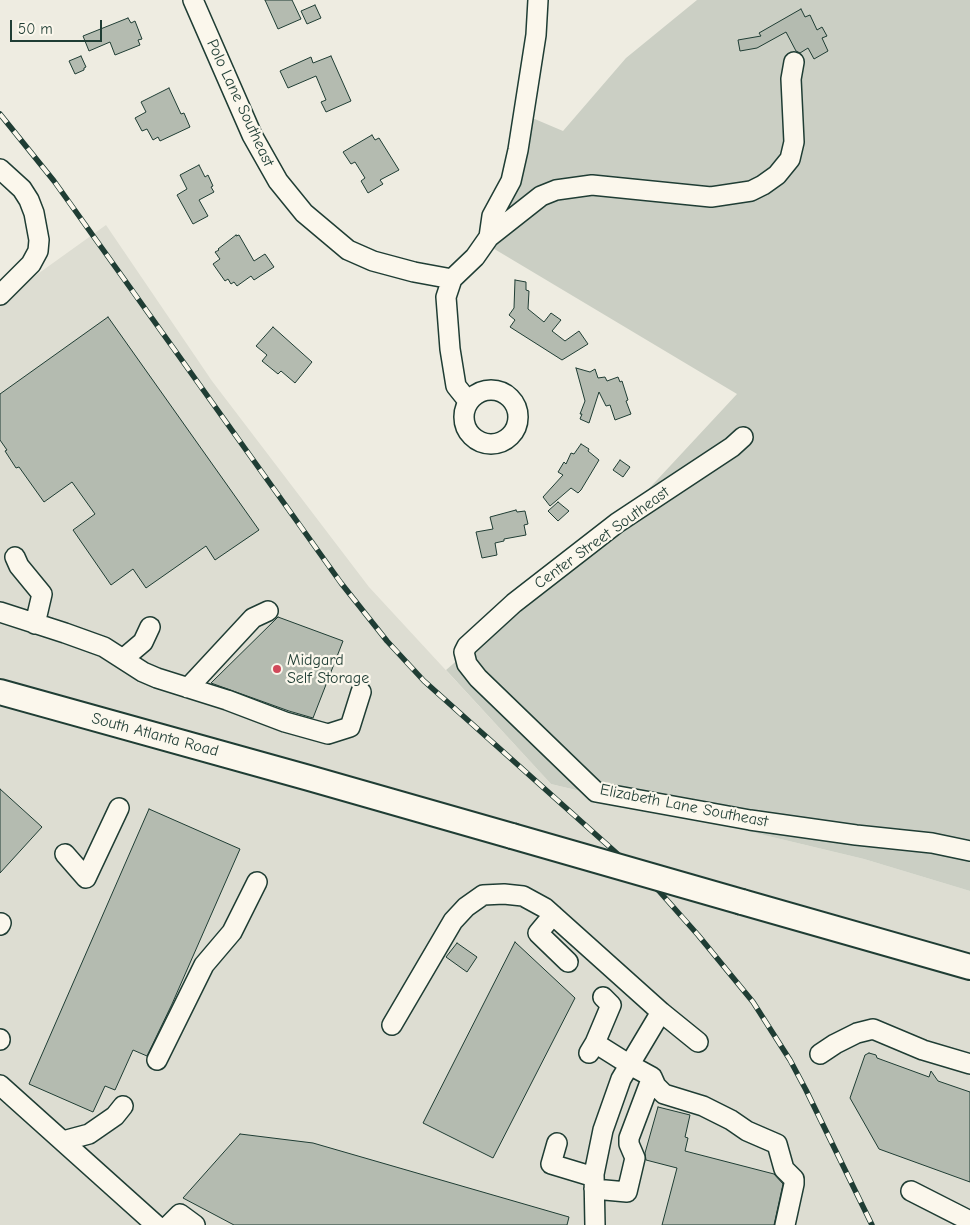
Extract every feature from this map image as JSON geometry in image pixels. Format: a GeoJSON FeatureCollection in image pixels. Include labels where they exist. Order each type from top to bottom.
{"type":"FeatureCollection","features":[{"type":"Feature","properties":{"kind":"main road","name":"South Atlanta Road"},"geometry":{"type":"LineString","coordinates":[[0,692],[310,778],[970,967]]}},
{"type":"Feature","properties":{"kind":"street","name":"Polo Lane Southeast"},"geometry":{"type":"LineString","coordinates":[[193,0],[259,149],[278,181],[304,213],[348,250],[373,261],[414,272],[452,279]]}},
{"type":"Feature","properties":{"kind":"street"},"geometry":{"type":"LineString","coordinates":[[489,237],[492,216],[511,181],[518,150],[536,35],[538,0]]}},
{"type":"Feature","properties":{"kind":"street"},"geometry":{"type":"LineString","coordinates":[[468,401],[456,386],[450,349],[446,297],[452,279],[474,257],[489,237],[541,196],[556,190],[592,186],[712,197],[750,191],[763,186],[777,175],[790,159],[794,142],[791,93],[794,62]]}},
{"type":"Feature","properties":{"kind":"street"},"geometry":{"type":"LineString","coordinates":[[0,169],[17,183],[29,200],[34,213],[39,240],[38,251],[31,264],[0,295]]}},
{"type":"Feature","properties":{"kind":"street","name":"Center Street Southeast"},"geometry":{"type":"LineString","coordinates":[[467,646],[514,603],[617,524],[732,447],[743,437]]}},
{"type":"Feature","properties":{"kind":"street"},"geometry":{"type":"LineString","coordinates":[[15,556],[20,566],[51,594],[35,624]]}},
{"type":"Feature","properties":{"kind":"street"},"geometry":{"type":"LineString","coordinates":[[188,688],[254,618],[268,611]]}},
{"type":"Feature","properties":{"kind":"street"},"geometry":{"type":"LineString","coordinates":[[0,612],[85,640],[104,648],[143,672],[285,722],[328,734],[350,727],[361,692]]}},
{"type":"Feature","properties":{"kind":"street"},"geometry":{"type":"LineString","coordinates":[[122,658],[143,642],[150,628]]}},
{"type":"Feature","properties":{"kind":"street","name":"Elizabeth Lane Southeast"},"geometry":{"type":"LineString","coordinates":[[467,646],[464,658],[478,678],[596,792],[750,820],[856,835],[932,842],[970,851]]}},
{"type":"Feature","properties":{"kind":"street"},"geometry":{"type":"LineString","coordinates":[[65,854],[86,878],[120,808]]}},
{"type":"Feature","properties":{"kind":"street"},"geometry":{"type":"LineString","coordinates":[[157,1060],[204,965],[232,932],[256,882]]}},
{"type":"Feature","properties":{"kind":"street"},"geometry":{"type":"LineString","coordinates":[[392,1026],[453,921],[466,907],[483,895],[504,894],[523,896],[545,908],[661,1012],[698,1042]]}},
{"type":"Feature","properties":{"kind":"street"},"geometry":{"type":"LineString","coordinates":[[553,915],[538,933],[568,962]]}},
{"type":"Feature","properties":{"kind":"street"},"geometry":{"type":"LineString","coordinates":[[603,997],[611,1004],[592,1048],[652,1076],[656,1086],[664,1094],[704,1106],[748,1131],[778,1144],[784,1169],[794,1179],[785,1225]]}},
{"type":"Feature","properties":{"kind":"street"},"geometry":{"type":"LineString","coordinates":[[595,1225],[594,1183],[603,1130],[621,1079],[661,1012]]}},
{"type":"Feature","properties":{"kind":"street"},"geometry":{"type":"LineString","coordinates":[[820,1054],[857,1033],[873,1029],[923,1050],[970,1064]]}},
{"type":"Feature","properties":{"kind":"street"},"geometry":{"type":"LineString","coordinates":[[557,1143],[551,1164],[594,1183],[627,1192],[635,1158],[630,1138],[652,1076]]}},
{"type":"Feature","properties":{"kind":"street"},"geometry":{"type":"LineString","coordinates":[[0,1084],[156,1225]]}},
{"type":"Feature","properties":{"kind":"street"},"geometry":{"type":"LineString","coordinates":[[63,1141],[89,1134],[115,1116],[123,1106]]}},
{"type":"Feature","properties":{"kind":"street"},"geometry":{"type":"LineString","coordinates":[[911,1191],[970,1221]]}},
{"type":"Feature","properties":{"kind":"street"},"geometry":{"type":"LineString","coordinates":[[169,1225],[180,1214],[194,1225]]}},
{"type":"Feature","properties":{"kind":"shaded area"},"geometry":{"type":"Polygon","coordinates":[[[697,0],[970,0],[970,891],[864,859],[551,784],[446,670],[617,523],[737,394],[491,247],[530,117],[563,131],[626,58],[697,0]]]}},
{"type":"Feature","properties":{"kind":"shaded area"},"geometry":{"type":"Polygon","coordinates":[[[106,225],[212,381],[369,587],[551,784],[864,859],[970,891],[970,1225],[0,1225],[0,301],[106,225]]]}},
{"type":"Feature","properties":{"kind":"building"},"geometry":{"type":"Polygon","coordinates":[[[265,0],[292,0],[301,19],[278,29],[265,0]]]}},
{"type":"Feature","properties":{"kind":"building"},"geometry":{"type":"Polygon","coordinates":[[[315,5],[321,18],[307,24],[301,11],[315,5]]]}},
{"type":"Feature","properties":{"kind":"building"},"geometry":{"type":"Polygon","coordinates":[[[801,9],[805,17],[810,15],[817,30],[822,27],[827,36],[822,38],[828,51],[814,59],[808,48],[800,53],[796,51],[786,32],[757,48],[740,51],[738,40],[761,36],[759,33],[801,9]]]}},
{"type":"Feature","properties":{"kind":"building"},"geometry":{"type":"Polygon","coordinates":[[[128,18],[131,23],[135,21],[142,39],[138,40],[140,45],[115,55],[110,42],[89,51],[83,36],[128,18]]]}},
{"type":"Feature","properties":{"kind":"building"},"geometry":{"type":"Polygon","coordinates":[[[81,56],[86,67],[75,74],[69,61],[81,56]]]}},
{"type":"Feature","properties":{"kind":"building"},"geometry":{"type":"Polygon","coordinates":[[[331,56],[351,101],[326,112],[321,102],[326,100],[316,76],[288,88],[280,71],[311,57],[313,63],[331,56]]]}},
{"type":"Feature","properties":{"kind":"building"},"geometry":{"type":"Polygon","coordinates":[[[169,88],[181,114],[184,113],[190,127],[160,141],[158,137],[153,140],[147,129],[142,131],[135,118],[146,112],[141,102],[169,88]]]}},
{"type":"Feature","properties":{"kind":"building"},"geometry":{"type":"Polygon","coordinates":[[[372,135],[375,140],[379,138],[399,170],[380,180],[383,184],[368,193],[361,181],[365,178],[355,162],[351,164],[343,152],[372,135]]]}},
{"type":"Feature","properties":{"kind":"building"},"geometry":{"type":"Polygon","coordinates":[[[199,165],[205,177],[208,175],[214,192],[199,200],[208,216],[193,224],[177,195],[187,189],[180,175],[199,165]]]}},
{"type":"Feature","properties":{"kind":"building"},"geometry":{"type":"Polygon","coordinates":[[[236,235],[239,235],[254,261],[265,254],[274,267],[254,280],[251,276],[237,286],[234,282],[231,284],[228,279],[225,281],[213,264],[220,259],[215,252],[236,235]]]}},
{"type":"Feature","properties":{"kind":"building"},"geometry":{"type":"Polygon","coordinates":[[[515,280],[526,282],[526,290],[529,291],[528,309],[544,322],[551,313],[561,320],[552,331],[565,341],[579,331],[588,344],[562,360],[510,327],[515,320],[509,315],[514,308],[515,280]]]}},
{"type":"Feature","properties":{"kind":"building"},"geometry":{"type":"Polygon","coordinates":[[[108,317],[259,530],[215,560],[206,546],[146,588],[133,569],[111,585],[73,530],[95,514],[72,482],[44,502],[19,467],[16,468],[0,440],[0,394],[108,317]]]}},
{"type":"Feature","properties":{"kind":"building"},"geometry":{"type":"Polygon","coordinates":[[[273,327],[312,362],[295,383],[281,371],[278,374],[262,361],[267,355],[256,346],[273,327]]]}},
{"type":"Feature","properties":{"kind":"building"},"geometry":{"type":"Polygon","coordinates":[[[576,368],[590,372],[595,369],[598,378],[605,377],[607,381],[618,377],[620,382],[622,381],[631,414],[615,420],[610,405],[606,406],[599,392],[589,423],[580,419],[585,401],[576,368]]]}},
{"type":"Feature","properties":{"kind":"building"},"geometry":{"type":"Polygon","coordinates":[[[581,444],[589,449],[588,451],[599,460],[578,493],[571,488],[550,506],[543,497],[563,475],[558,472],[564,462],[566,464],[571,453],[574,454],[581,444]]]}},
{"type":"Feature","properties":{"kind":"building"},"geometry":{"type":"Polygon","coordinates":[[[620,460],[630,467],[623,477],[613,470],[620,460]]]}},
{"type":"Feature","properties":{"kind":"building"},"geometry":{"type":"Polygon","coordinates":[[[558,502],[569,511],[558,521],[548,511],[558,502]]]}},
{"type":"Feature","properties":{"kind":"building"},"geometry":{"type":"Polygon","coordinates":[[[516,510],[517,512],[525,511],[528,524],[524,525],[526,535],[504,539],[504,541],[495,543],[497,555],[482,558],[476,532],[493,529],[490,517],[516,510]]]}},
{"type":"Feature","properties":{"kind":"building"},"geometry":{"type":"Polygon","coordinates":[[[278,617],[343,641],[313,718],[211,683],[278,617]]]}},
{"type":"Feature","properties":{"kind":"building"},"geometry":{"type":"Polygon","coordinates":[[[0,789],[42,827],[0,873],[0,789]]]}},
{"type":"Feature","properties":{"kind":"building"},"geometry":{"type":"Polygon","coordinates":[[[149,809],[240,849],[147,1056],[133,1050],[115,1090],[105,1086],[93,1112],[29,1084],[149,809]]]}},
{"type":"Feature","properties":{"kind":"building"},"geometry":{"type":"Polygon","coordinates":[[[515,942],[575,998],[493,1158],[423,1123],[515,942]]]}},
{"type":"Feature","properties":{"kind":"building"},"geometry":{"type":"Polygon","coordinates":[[[457,943],[477,957],[467,972],[446,957],[457,943]]]}},
{"type":"Feature","properties":{"kind":"building"},"geometry":{"type":"Polygon","coordinates":[[[869,1053],[876,1055],[877,1058],[929,1077],[931,1071],[938,1081],[970,1092],[970,1182],[879,1149],[850,1098],[865,1055],[869,1053]]]}},
{"type":"Feature","properties":{"kind":"building"},"geometry":{"type":"Polygon","coordinates":[[[658,1107],[690,1115],[685,1137],[688,1138],[685,1151],[774,1174],[783,1184],[774,1225],[662,1225],[677,1168],[646,1160],[645,1153],[658,1107]]]}},
{"type":"Feature","properties":{"kind":"building"},"geometry":{"type":"Polygon","coordinates":[[[240,1134],[313,1143],[569,1217],[567,1225],[234,1225],[183,1198],[240,1134]]]}},
{"type":"Feature","properties":{"kind":"railway"},"geometry":{"type":"LineString","coordinates":[[0,114],[54,181],[341,583],[387,641],[424,681],[659,891],[753,1002],[790,1060],[872,1225]]}},
{"type":"Feature","properties":{"kind":"place","name":"Midgard Self Storage"},"geometry":{"type":"Point","coordinates":[277,669]}}]}
